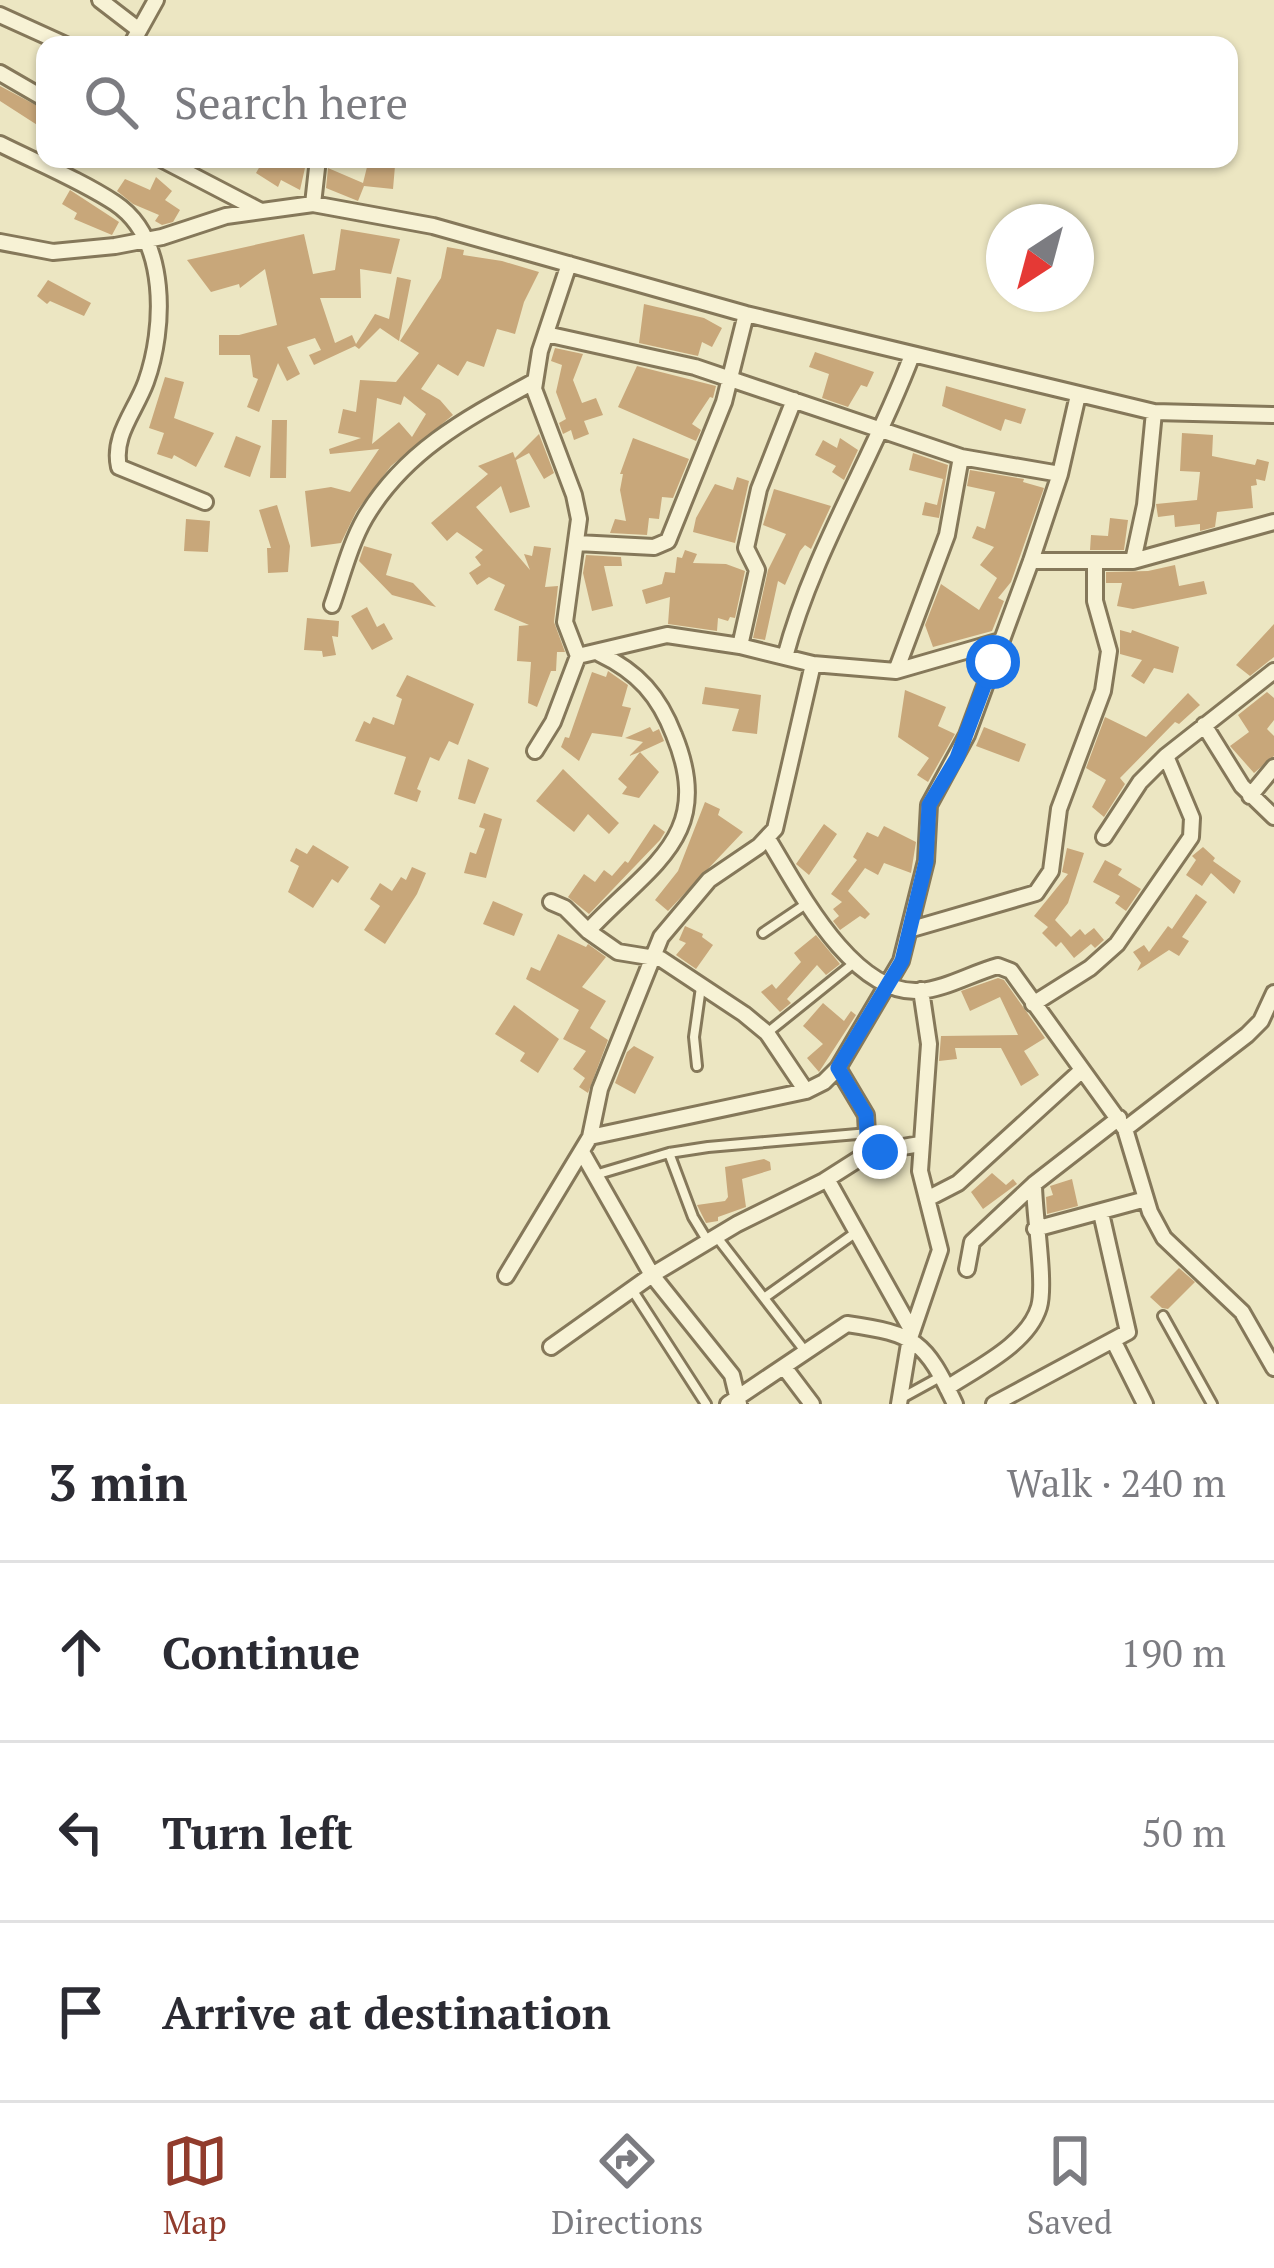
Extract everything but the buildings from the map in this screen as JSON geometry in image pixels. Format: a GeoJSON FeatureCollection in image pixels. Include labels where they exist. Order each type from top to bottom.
{"type":"FeatureCollection","features":[{"type":"Feature","properties":{"kind":"street"},"geometry":{"type":"LineString","coordinates":[[100,0],[133,36]]}},
{"type":"Feature","properties":{"kind":"street"},"geometry":{"type":"LineString","coordinates":[[136,36],[156,0]]}},
{"type":"Feature","properties":{"kind":"street"},"geometry":{"type":"LineString","coordinates":[[0,15],[46,36]]}},
{"type":"Feature","properties":{"kind":"street"},"geometry":{"type":"LineString","coordinates":[[0,73],[36,94]]}},
{"type":"Feature","properties":{"kind":"street"},"geometry":{"type":"LineString","coordinates":[[0,144],[36,162]]}},
{"type":"Feature","properties":{"kind":"street"},"geometry":{"type":"LineString","coordinates":[[47,168],[118,204],[146,241],[156,277],[158,330],[146,381],[115,448],[118,467],[205,502]]}},
{"type":"Feature","properties":{"kind":"street"},"geometry":{"type":"LineString","coordinates":[[178,168],[259,210]]}},
{"type":"Feature","properties":{"kind":"street"},"geometry":{"type":"LineString","coordinates":[[313,204],[317,168]]}},
{"type":"Feature","properties":{"kind":"street"},"geometry":{"type":"LineString","coordinates":[[0,242],[53,252],[146,241],[259,210],[313,204],[433,226],[746,314],[1154,412],[1274,415]]}},
{"type":"Feature","properties":{"kind":"street"},"geometry":{"type":"LineString","coordinates":[[535,751],[553,722],[578,656],[565,622],[579,519],[534,388],[569,264]]}},
{"type":"Feature","properties":{"kind":"street"},"geometry":{"type":"LineString","coordinates":[[577,543],[654,547],[668,541],[731,378],[746,314]]}},
{"type":"Feature","properties":{"kind":"street"},"geometry":{"type":"LineString","coordinates":[[546,334],[731,378],[961,457],[1060,474]]}},
{"type":"Feature","properties":{"kind":"street"},"geometry":{"type":"LineString","coordinates":[[785,657],[828,540],[882,432],[912,355]]}},
{"type":"Feature","properties":{"kind":"street"},"geometry":{"type":"LineString","coordinates":[[332,605],[363,520],[400,469],[445,430],[535,381]]}},
{"type":"Feature","properties":{"kind":"street"},"geometry":{"type":"LineString","coordinates":[[586,1144],[806,1090],[824,1082],[838,1068],[889,987],[912,928],[928,847],[929,805],[967,735],[1031,561],[1060,474],[1078,395]]}},
{"type":"Feature","properties":{"kind":"street"},"geometry":{"type":"LineString","coordinates":[[740,646],[757,570],[746,548],[758,490],[794,400]]}},
{"type":"Feature","properties":{"kind":"street"},"geometry":{"type":"LineString","coordinates":[[1132,562],[1145,505],[1154,412]]}},
{"type":"Feature","properties":{"kind":"street"},"geometry":{"type":"LineString","coordinates":[[896,670],[947,535],[961,457]]}},
{"type":"Feature","properties":{"kind":"street"},"geometry":{"type":"LineString","coordinates":[[1031,561],[1132,562],[1274,522]]}},
{"type":"Feature","properties":{"kind":"street"},"geometry":{"type":"LineString","coordinates":[[912,928],[1036,893],[1051,871],[1059,809],[1103,691],[1109,651],[1095,601],[1095,562]]}},
{"type":"Feature","properties":{"kind":"street"},"geometry":{"type":"LineString","coordinates":[[578,656],[667,635],[813,664],[896,670],[1000,641]]}},
{"type":"Feature","properties":{"kind":"street"},"geometry":{"type":"LineString","coordinates":[[587,931],[668,850],[685,812],[690,785],[684,758],[655,695],[632,672],[600,654]]}},
{"type":"Feature","properties":{"kind":"street"},"geometry":{"type":"LineString","coordinates":[[506,1276],[586,1144],[600,1089],[661,937],[709,880],[768,839],[780,819],[813,664]]}},
{"type":"Feature","properties":{"kind":"street"},"geometry":{"type":"LineString","coordinates":[[1104,837],[1140,782],[1166,755],[1274,671]]}},
{"type":"Feature","properties":{"kind":"street"},"geometry":{"type":"LineString","coordinates":[[1204,725],[1250,796],[1274,817]]}},
{"type":"Feature","properties":{"kind":"street"},"geometry":{"type":"LineString","coordinates":[[1033,1004],[1090,968],[1117,944],[1191,837],[1192,818],[1166,755]]}},
{"type":"Feature","properties":{"kind":"street"},"geometry":{"type":"LineString","coordinates":[[1250,796],[1274,767]]}},
{"type":"Feature","properties":{"kind":"street"},"geometry":{"type":"LineString","coordinates":[[768,839],[807,903],[870,977],[889,987],[921,991],[998,966],[1011,971],[1122,1123],[1156,1226],[1172,1250],[1228,1297],[1269,1340],[1274,1368]]}},
{"type":"Feature","properties":{"kind":"street"},"geometry":{"type":"LineString","coordinates":[[551,902],[566,908],[587,931],[626,956],[654,957],[767,1033],[806,1090]]}},
{"type":"Feature","properties":{"kind":"street"},"geometry":{"type":"LineString","coordinates":[[899,1401],[911,1335],[940,1250],[920,1172],[929,1044],[921,991]]}},
{"type":"Feature","properties":{"kind":"street"},"geometry":{"type":"LineString","coordinates":[[967,1269],[972,1242],[1034,1184],[1255,1028],[1274,993]]}},
{"type":"Feature","properties":{"kind":"street"},"geometry":{"type":"LineString","coordinates":[[838,1068],[866,1115],[868,1153]]}},
{"type":"Feature","properties":{"kind":"street"},"geometry":{"type":"LineString","coordinates":[[928,1199],[958,1184],[1081,1071]]}},
{"type":"Feature","properties":{"kind":"street"},"geometry":{"type":"LineString","coordinates":[[586,1144],[594,1176],[652,1275],[732,1375],[734,1402]]}},
{"type":"Feature","properties":{"kind":"street"},"geometry":{"type":"LineString","coordinates":[[551,1347],[652,1275],[868,1153],[920,1144]]}},
{"type":"Feature","properties":{"kind":"street"},"geometry":{"type":"LineString","coordinates":[[827,1179],[911,1335],[931,1357],[955,1404]]}},
{"type":"Feature","properties":{"kind":"street"},"geometry":{"type":"LineString","coordinates":[[944,1382],[1022,1335],[1039,1309],[1034,1184]]}},
{"type":"Feature","properties":{"kind":"street"},"geometry":{"type":"LineString","coordinates":[[1035,1229],[1146,1198]]}},
{"type":"Feature","properties":{"kind":"street"},"geometry":{"type":"LineString","coordinates":[[994,1404],[1125,1336],[1129,1328],[1101,1213]]}},
{"type":"Feature","properties":{"kind":"street"},"geometry":{"type":"LineString","coordinates":[[734,1402],[847,1324],[911,1335]]}},
{"type":"Feature","properties":{"kind":"street"},"geometry":{"type":"LineString","coordinates":[[1114,1342],[1145,1404]]}},
{"type":"Feature","properties":{"kind":"street"},"geometry":{"type":"LineString","coordinates":[[784,1366],[812,1404]]}},
{"type":"Feature","properties":{"kind":"lane"},"geometry":{"type":"LineString","coordinates":[[764,934],[807,903]]}},
{"type":"Feature","properties":{"kind":"lane"},"geometry":{"type":"LineString","coordinates":[[767,1033],[855,962]]}},
{"type":"Feature","properties":{"kind":"lane"},"geometry":{"type":"LineString","coordinates":[[697,1066],[694,1037],[701,986]]}},
{"type":"Feature","properties":{"kind":"lane"},"geometry":{"type":"LineString","coordinates":[[594,1176],[669,1153],[869,1133]]}},
{"type":"Feature","properties":{"kind":"lane"},"geometry":{"type":"LineString","coordinates":[[669,1153],[693,1217],[806,1352]]}},
{"type":"Feature","properties":{"kind":"lane"},"geometry":{"type":"LineString","coordinates":[[764,1298],[855,1233]]}},
{"type":"Feature","properties":{"kind":"lane"},"geometry":{"type":"LineString","coordinates":[[633,1291],[706,1404]]}},
{"type":"Feature","properties":{"kind":"lane"},"geometry":{"type":"LineString","coordinates":[[1163,1316],[1212,1404]]}},
{"type":"Feature","properties":{"kind":"lane"},"geometry":{"type":"LineString","coordinates":[[899,1401],[944,1382]]}},
{"type":"Feature","properties":{"kind":"route"},"geometry":{"type":"LineString","coordinates":[[880,1152],[868,1153],[866,1115],[838,1068],[902,961],[926,862],[929,805],[957,758],[993,662]]}}]}
